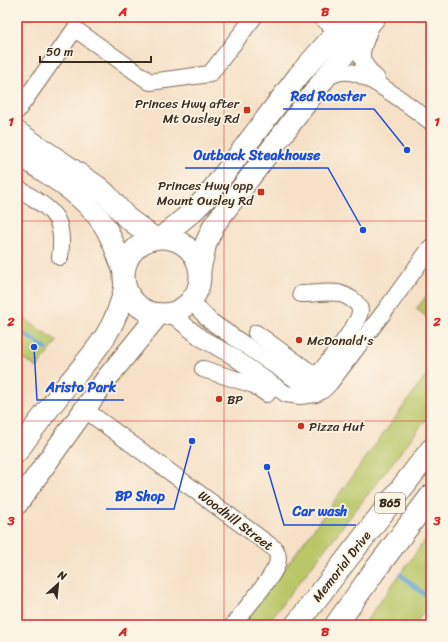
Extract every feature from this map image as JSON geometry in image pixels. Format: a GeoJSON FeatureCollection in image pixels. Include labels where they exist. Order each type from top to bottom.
{"type":"FeatureCollection","features":[{"type":"Feature","properties":{"kind":"highway","name":"Memorial Drive"},"geometry":{"type":"LineString","coordinates":[[296,625],[431,450]]}},
{"type":"Feature","properties":{"kind":"highway","name":"B65"},"geometry":{"type":"LineString","coordinates":[[336,625],[373,572],[431,496]]}},
{"type":"Feature","properties":{"kind":"main road"},"geometry":{"type":"LineString","coordinates":[[200,270],[206,243],[214,225],[325,78],[374,18]]}},
{"type":"Feature","properties":{"kind":"main road"},"geometry":{"type":"LineString","coordinates":[[17,452],[104,341],[117,316],[122,300],[127,260],[134,250],[143,242],[159,237],[189,215],[206,198],[299,75],[344,24]]}},
{"type":"Feature","properties":{"kind":"main road"},"geometry":{"type":"LineString","coordinates":[[17,132],[98,187],[127,218],[159,237],[178,241],[189,248],[196,258],[200,270],[201,281],[198,292],[191,301],[182,309],[164,314],[148,311],[138,305],[130,296],[111,237],[96,214],[70,190],[17,153]]}},
{"type":"Feature","properties":{"kind":"main road"},"geometry":{"type":"LineString","coordinates":[[17,504],[106,378],[164,314]]}},
{"type":"Feature","properties":{"kind":"street"},"geometry":{"type":"LineString","coordinates":[[17,110],[75,29],[150,82],[210,74],[254,17]]}},
{"type":"Feature","properties":{"kind":"street"},"geometry":{"type":"LineString","coordinates":[[321,17],[344,24]]}},
{"type":"Feature","properties":{"kind":"street"},"geometry":{"type":"LineString","coordinates":[[374,18],[362,51],[362,60],[366,68],[391,93]]}},
{"type":"Feature","properties":{"kind":"street"},"geometry":{"type":"LineString","coordinates":[[325,78],[338,72],[350,72],[362,75],[391,93],[431,122]]}},
{"type":"Feature","properties":{"kind":"street"},"geometry":{"type":"LineString","coordinates":[[17,186],[47,208],[57,218],[63,240],[60,257]]}},
{"type":"Feature","properties":{"kind":"street"},"geometry":{"type":"LineString","coordinates":[[164,314],[231,355],[286,394],[300,396],[316,394],[330,383],[431,247]]}},
{"type":"Feature","properties":{"kind":"street"},"geometry":{"type":"LineString","coordinates":[[256,333],[310,372],[317,374],[322,370],[356,322],[354,314],[335,300],[318,294],[301,294]]}},
{"type":"Feature","properties":{"kind":"street"},"geometry":{"type":"LineString","coordinates":[[191,301],[210,321],[302,384],[313,388],[330,383]]}},
{"type":"Feature","properties":{"kind":"street"},"geometry":{"type":"LineString","coordinates":[[203,369],[254,385],[267,394]]}},
{"type":"Feature","properties":{"kind":"street","name":"Woodhill Street"},"geometry":{"type":"LineString","coordinates":[[84,409],[275,548],[278,556],[277,565],[268,580],[233,625]]}},
{"type":"Feature","properties":{"kind":"green space"},"geometry":{"type":"Polygon","coordinates":[[[428,294],[431,296],[431,320],[416,309],[428,294]]]}},
{"type":"Feature","properties":{"kind":"green space"},"geometry":{"type":"Polygon","coordinates":[[[17,314],[57,341],[37,368],[17,354],[17,314]]]}},
{"type":"Feature","properties":{"kind":"green space"},"geometry":{"type":"Polygon","coordinates":[[[431,369],[431,413],[266,625],[243,625],[431,369]]]}},
{"type":"Feature","properties":{"kind":"green space"},"geometry":{"type":"Polygon","coordinates":[[[431,532],[431,603],[414,625],[363,625],[431,532]]]}},
{"type":"Feature","properties":{"kind":"waterway"},"geometry":{"type":"LineString","coordinates":[[17,329],[46,349]]}},
{"type":"Feature","properties":{"kind":"waterway"},"geometry":{"type":"LineString","coordinates":[[401,575],[431,600]]}},
{"type":"Feature","properties":{"kind":"place","name":"Princes Hwy after Mt Ousley Rd"},"geometry":{"type":"Point","coordinates":[247,110]}},
{"type":"Feature","properties":{"kind":"place","name":"Red Rooster"},"geometry":{"type":"Point","coordinates":[407,150]}},
{"type":"Feature","properties":{"kind":"place","name":"Princes Hwy opp Mount Ousley Rd"},"geometry":{"type":"Point","coordinates":[261,192]}},
{"type":"Feature","properties":{"kind":"place","name":"Outback Steakhouse"},"geometry":{"type":"Point","coordinates":[363,230]}},
{"type":"Feature","properties":{"kind":"place","name":"McDonald's"},"geometry":{"type":"Point","coordinates":[299,340]}},
{"type":"Feature","properties":{"kind":"place","name":"Aristo Park"},"geometry":{"type":"Point","coordinates":[34,347]}},
{"type":"Feature","properties":{"kind":"place","name":"BP"},"geometry":{"type":"Point","coordinates":[219,399]}},
{"type":"Feature","properties":{"kind":"place","name":"Pizza Hut"},"geometry":{"type":"Point","coordinates":[301,426]}},
{"type":"Feature","properties":{"kind":"place","name":"BP Shop"},"geometry":{"type":"Point","coordinates":[192,441]}},
{"type":"Feature","properties":{"kind":"place","name":"Car wash"},"geometry":{"type":"Point","coordinates":[267,467]}}]}
